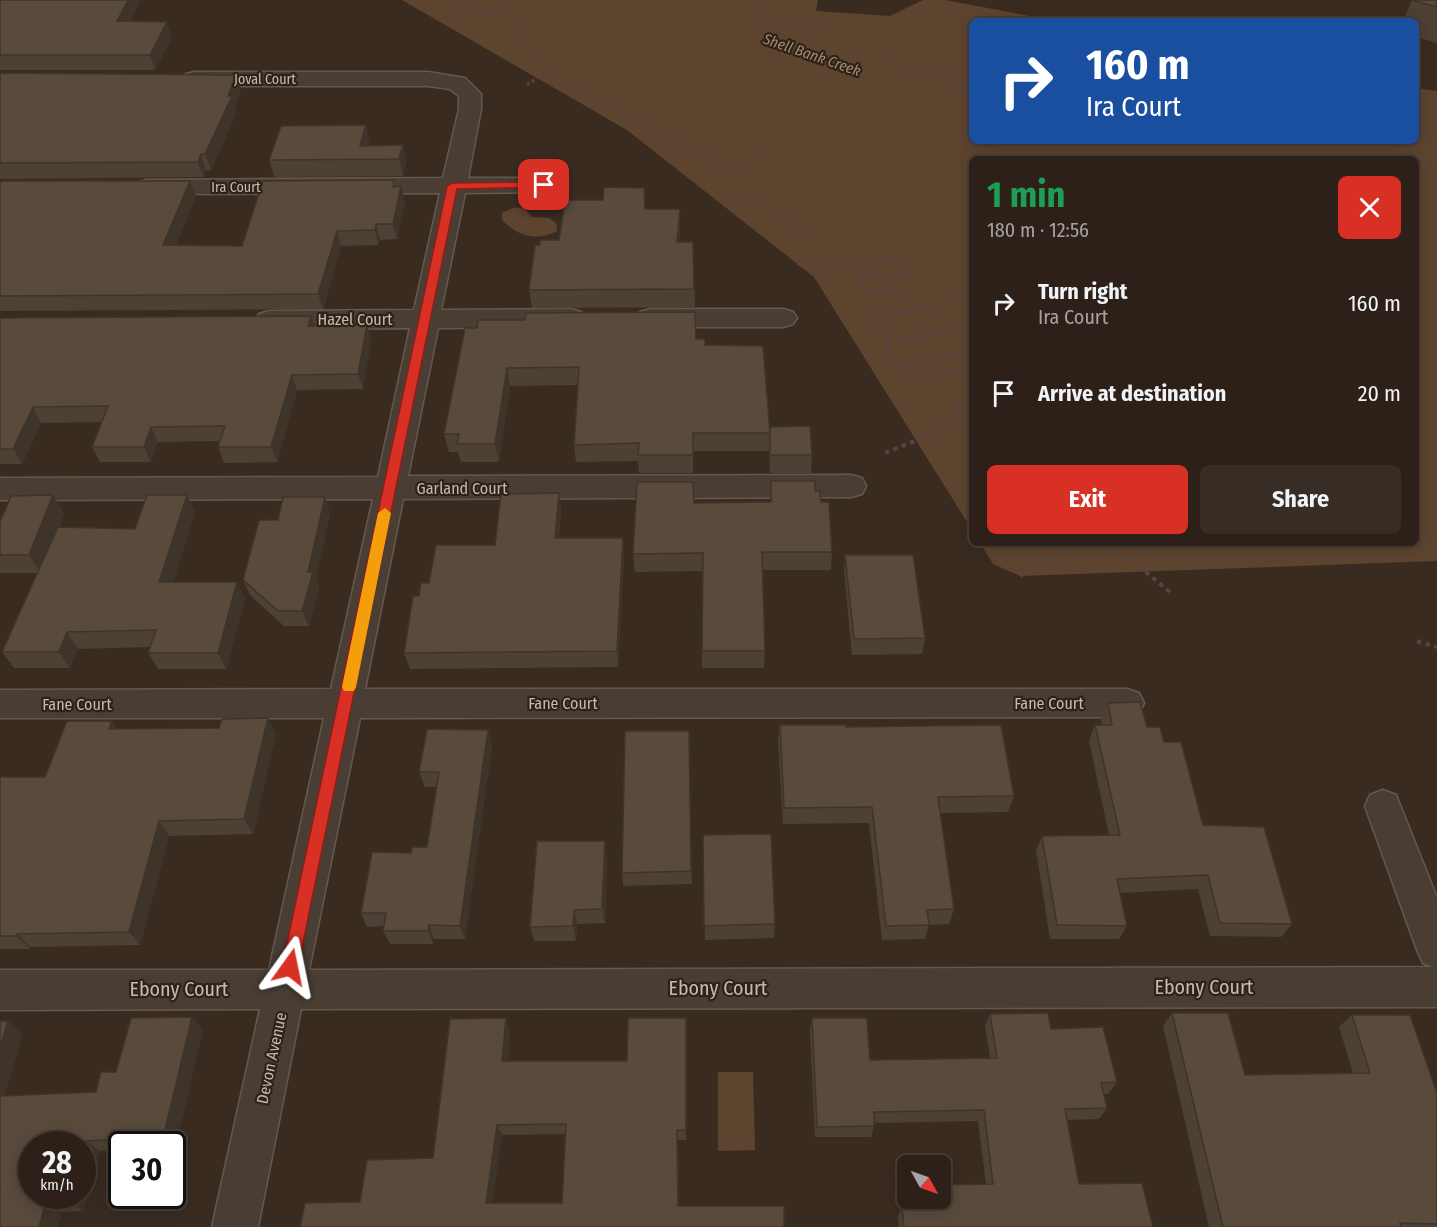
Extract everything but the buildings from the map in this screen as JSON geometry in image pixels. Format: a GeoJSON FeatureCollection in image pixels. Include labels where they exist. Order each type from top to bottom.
{"type":"FeatureCollection","features":[{"type":"Feature","properties":{"kind":"street","name":"Joval Court"},"geometry":{"type":"LineString","coordinates":[[178,79],[429,79],[457,83]]}},
{"type":"Feature","properties":{"kind":"street","name":"Devon Avenue"},"geometry":{"type":"LineString","coordinates":[[235,1227],[470,109],[470,94],[457,83]]}},
{"type":"Feature","properties":{"kind":"street","name":"Ira Court"},"geometry":{"type":"LineString","coordinates":[[118,188],[544,185]]}},
{"type":"Feature","properties":{"kind":"street","name":"Hazel Court"},"geometry":{"type":"LineString","coordinates":[[246,320],[592,318]]}},
{"type":"Feature","properties":{"kind":"street"},"geometry":{"type":"LineString","coordinates":[[628,318],[783,318]]}},
{"type":"Feature","properties":{"kind":"street","name":"Garland Court"},"geometry":{"type":"LineString","coordinates":[[0,489],[851,486]]}},
{"type":"Feature","properties":{"kind":"street","name":"Fane Court"},"geometry":{"type":"LineString","coordinates":[[0,704],[1127,703]]}},
{"type":"Feature","properties":{"kind":"street"},"geometry":{"type":"LineString","coordinates":[[1383,806],[1437,950]]}},
{"type":"Feature","properties":{"kind":"street","name":"Ebony Court"},"geometry":{"type":"LineString","coordinates":[[0,990],[1437,987]]}},
{"type":"Feature","properties":{"kind":"path"},"geometry":{"type":"LineString","coordinates":[[455,0],[486,16],[516,0]]}},
{"type":"Feature","properties":{"kind":"path"},"geometry":{"type":"LineString","coordinates":[[463,4],[472,0]]}},
{"type":"Feature","properties":{"kind":"path"},"geometry":{"type":"LineString","coordinates":[[767,0],[758,15],[825,33]]}},
{"type":"Feature","properties":{"kind":"path"},"geometry":{"type":"LineString","coordinates":[[511,23],[544,74],[734,173],[772,149]]}},
{"type":"Feature","properties":{"kind":"path"},"geometry":{"type":"LineString","coordinates":[[886,60],[969,84]]}},
{"type":"Feature","properties":{"kind":"path"},"geometry":{"type":"LineString","coordinates":[[525,86],[544,74]]}},
{"type":"Feature","properties":{"kind":"path"},"geometry":{"type":"LineString","coordinates":[[735,189],[821,239]]}},
{"type":"Feature","properties":{"kind":"path"},"geometry":{"type":"LineString","coordinates":[[728,209],[753,199]]}},
{"type":"Feature","properties":{"kind":"path"},"geometry":{"type":"LineString","coordinates":[[797,264],[908,258]]}},
{"type":"Feature","properties":{"kind":"path"},"geometry":{"type":"LineString","coordinates":[[857,261],[863,290],[915,289]]}},
{"type":"Feature","properties":{"kind":"path"},"geometry":{"type":"LineString","coordinates":[[860,275],[914,274]]}},
{"type":"Feature","properties":{"kind":"path"},"geometry":{"type":"LineString","coordinates":[[963,300],[872,318],[910,379],[963,369]]}},
{"type":"Feature","properties":{"kind":"path"},"geometry":{"type":"LineString","coordinates":[[888,343],[969,328]]}},
{"type":"Feature","properties":{"kind":"path"},"geometry":{"type":"LineString","coordinates":[[901,365],[969,350]]}},
{"type":"Feature","properties":{"kind":"path"},"geometry":{"type":"LineString","coordinates":[[882,365],[897,360]]}},
{"type":"Feature","properties":{"kind":"path"},"geometry":{"type":"LineString","coordinates":[[969,401],[955,408],[969,418]]}},
{"type":"Feature","properties":{"kind":"path"},"geometry":{"type":"LineString","coordinates":[[885,453],[969,421]]}},
{"type":"Feature","properties":{"kind":"path"},"geometry":{"type":"LineString","coordinates":[[1020,576],[1065,546]]}},
{"type":"Feature","properties":{"kind":"path"},"geometry":{"type":"LineString","coordinates":[[1115,546],[1171,593]]}},
{"type":"Feature","properties":{"kind":"path"},"geometry":{"type":"LineString","coordinates":[[1131,560],[1153,546]]}},
{"type":"Feature","properties":{"kind":"path"},"geometry":{"type":"LineString","coordinates":[[1417,641],[1437,647]]}},
{"type":"Feature","properties":{"kind":"water","name":"Shell Bank Creek"},"geometry":{"type":"Polygon","coordinates":[[[402,0],[818,0],[816,11],[890,16],[923,0],[945,0],[1040,18],[969,18],[969,144],[1419,144],[1419,88],[1437,91],[1437,561],[1020,576],[993,564],[982,546],[1419,546],[1419,156],[969,156],[969,525],[814,277],[627,130],[402,0]]]}},
{"type":"Feature","properties":{"kind":"water"},"geometry":{"type":"Polygon","coordinates":[[[524,207],[532,217],[549,218],[556,223],[557,231],[535,237],[515,230],[502,220],[502,213],[513,208],[524,207]]]}},
{"type":"Feature","properties":{"kind":"water"},"geometry":{"type":"Polygon","coordinates":[[[718,1072],[753,1072],[755,1150],[718,1151],[718,1072]]]}},
{"type":"Feature","properties":{"kind":"slow traffic"},"geometry":{"type":"LineString","coordinates":[[349,687],[385,513]]}},
{"type":"Feature","properties":{"kind":"route"},"geometry":{"type":"LineString","coordinates":[[290,967],[452,186],[544,185]]}}]}
